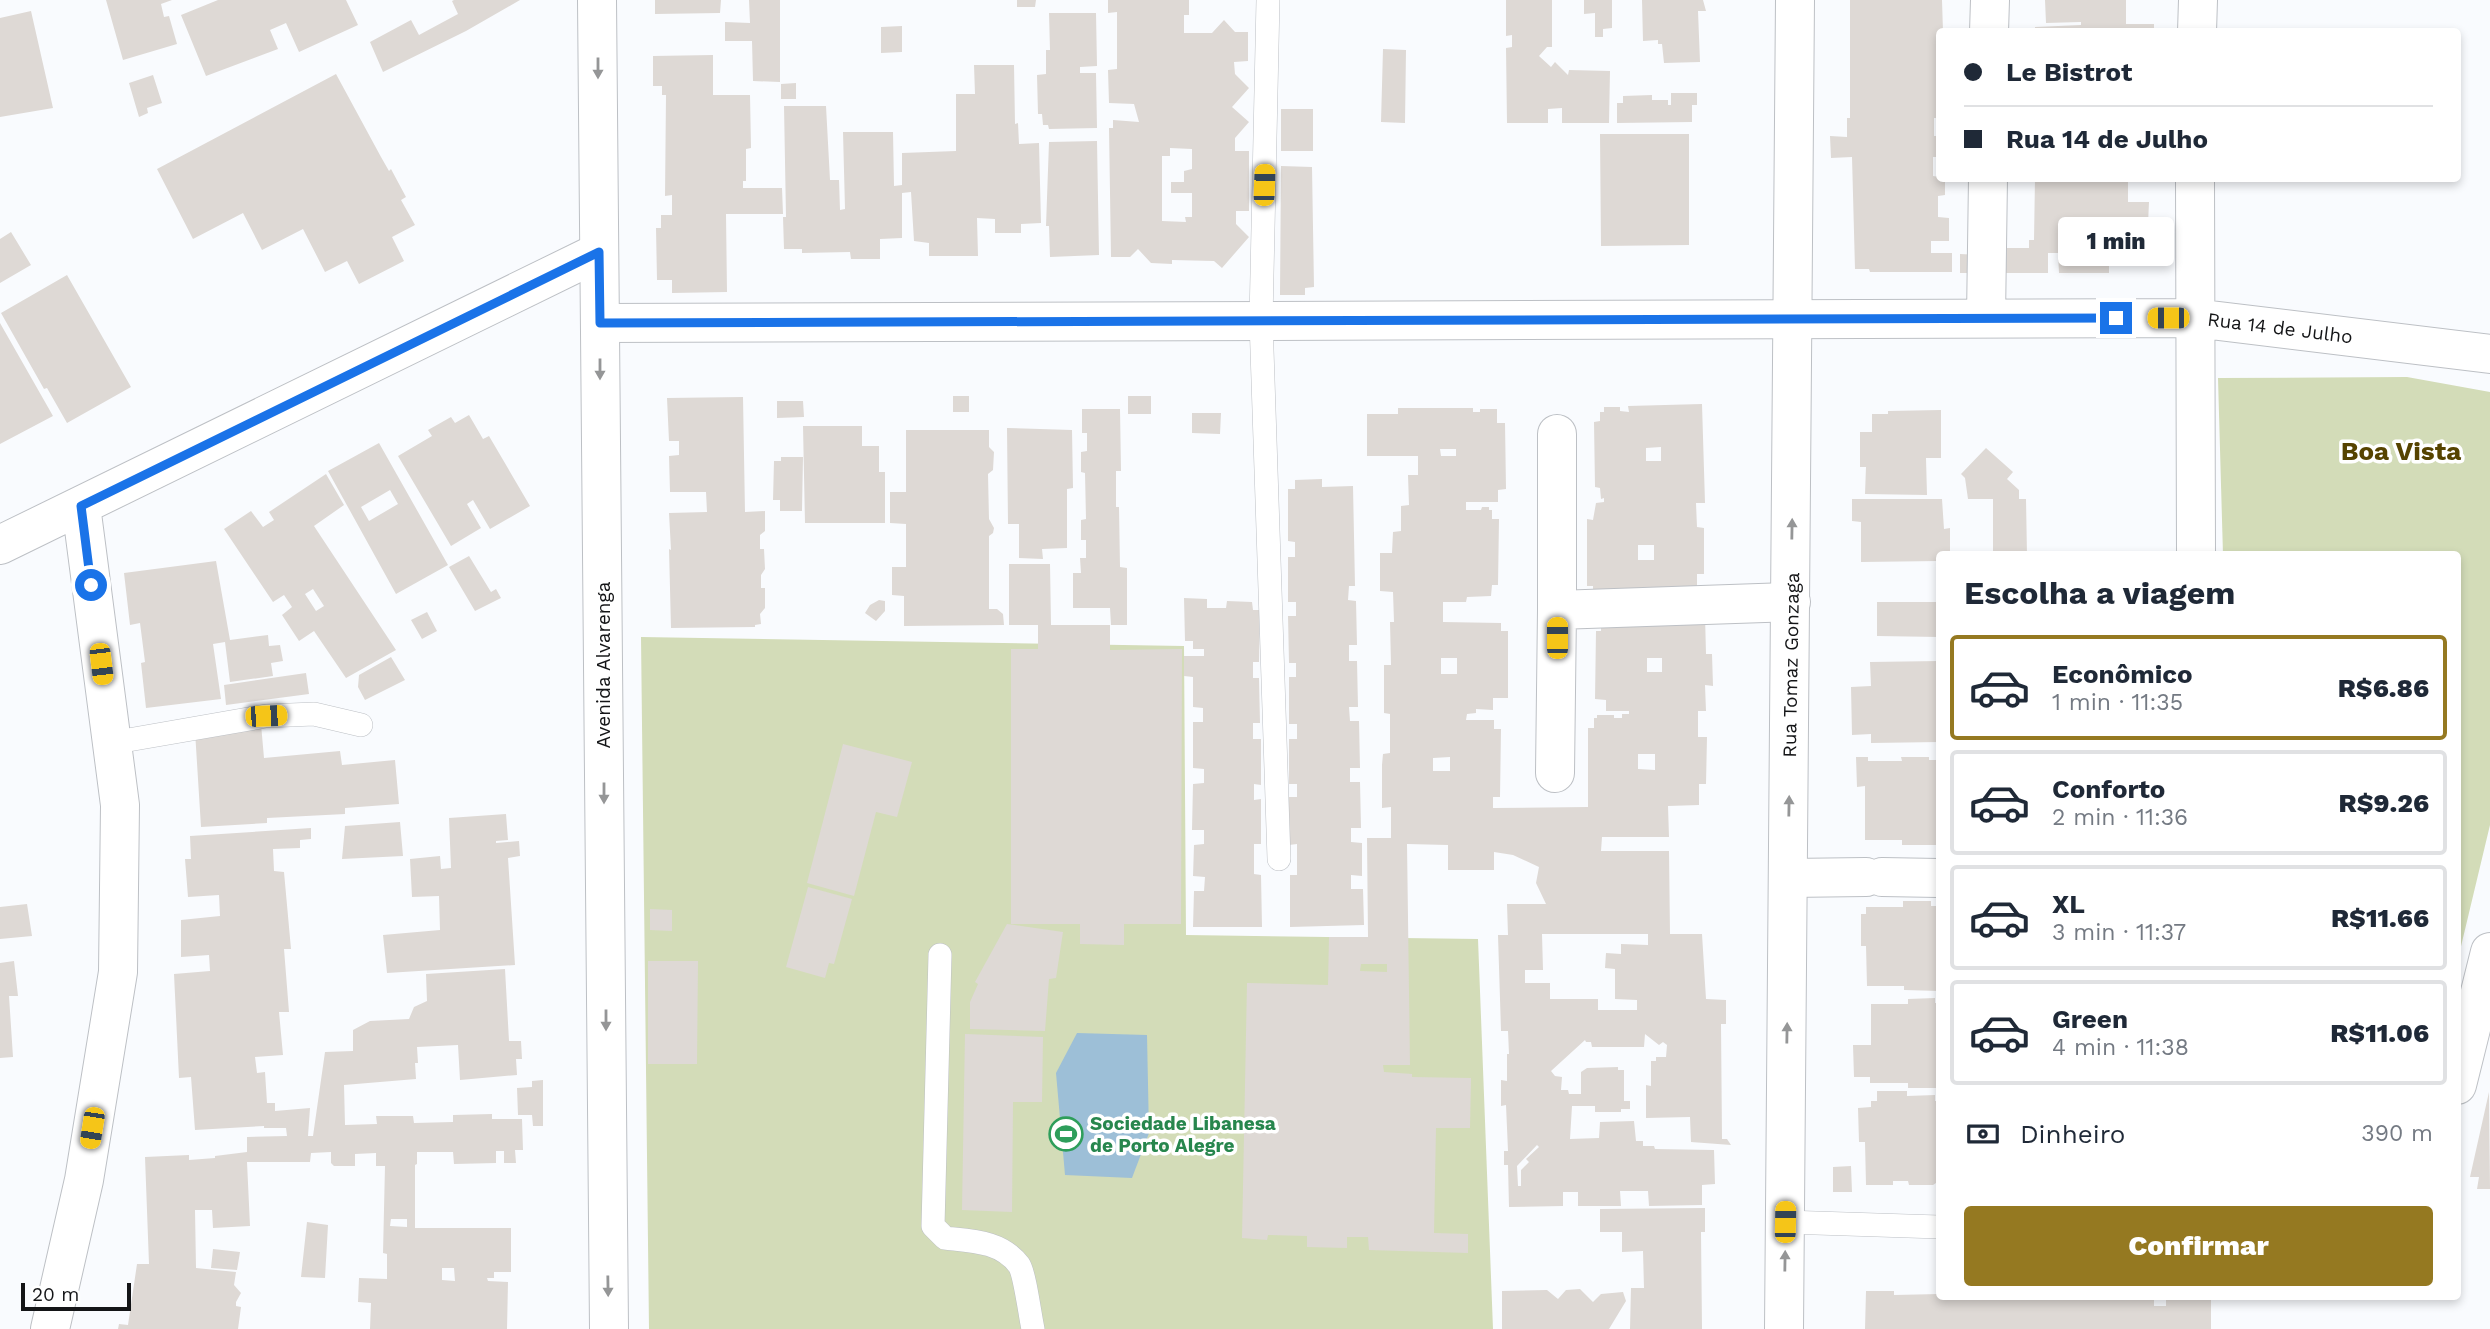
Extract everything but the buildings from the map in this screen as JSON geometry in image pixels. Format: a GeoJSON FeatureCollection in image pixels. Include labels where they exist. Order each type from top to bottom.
{"type":"FeatureCollection","features":[{"type":"Feature","properties":{"kind":"street","name":"Avenida Alvarenga"},"geometry":{"type":"LineString","coordinates":[[597,0],[608,1329]]}},
{"type":"Feature","properties":{"kind":"street","name":"Rua Tomaz Gonzaga"},"geometry":{"type":"LineString","coordinates":[[1784,1329],[1795,0]]}},
{"type":"Feature","properties":{"kind":"street"},"geometry":{"type":"LineString","coordinates":[[1989,28],[1990,0]]}},
{"type":"Feature","properties":{"kind":"street"},"geometry":{"type":"LineString","coordinates":[[2197,28],[2198,0]]}},
{"type":"Feature","properties":{"kind":"street"},"geometry":{"type":"LineString","coordinates":[[1986,318],[1988,182]]}},
{"type":"Feature","properties":{"kind":"street"},"geometry":{"type":"LineString","coordinates":[[2195,182],[2196,551]]}},
{"type":"Feature","properties":{"kind":"street"},"geometry":{"type":"LineString","coordinates":[[0,545],[599,252]]}},
{"type":"Feature","properties":{"kind":"street","name":"Rua 14 de Julho"},"geometry":{"type":"LineString","coordinates":[[600,323],[2194,318],[2490,354]]}},
{"type":"Feature","properties":{"kind":"street"},"geometry":{"type":"LineString","coordinates":[[1555,773],[1557,434]]}},
{"type":"Feature","properties":{"kind":"street"},"geometry":{"type":"LineString","coordinates":[[50,1329],[84,1180],[118,972],[120,805],[81,506]]}},
{"type":"Feature","properties":{"kind":"street"},"geometry":{"type":"LineString","coordinates":[[1557,610],[1791,602]]}},
{"type":"Feature","properties":{"kind":"street"},"geometry":{"type":"LineString","coordinates":[[1789,878],[1936,878]]}},
{"type":"Feature","properties":{"kind":"street"},"geometry":{"type":"LineString","coordinates":[[2461,1069],[2490,951]]}},
{"type":"Feature","properties":{"kind":"lane"},"geometry":{"type":"LineString","coordinates":[[1268,0],[1261,320],[1279,859]]}},
{"type":"Feature","properties":{"kind":"lane"},"geometry":{"type":"LineString","coordinates":[[111,743],[266,716],[314,714],[361,725]]}},
{"type":"Feature","properties":{"kind":"lane"},"geometry":{"type":"LineString","coordinates":[[940,955],[933,1226],[945,1238],[982,1242],[1001,1250],[1020,1267],[1032,1329]]}},
{"type":"Feature","properties":{"kind":"lane"},"geometry":{"type":"LineString","coordinates":[[1785,1222],[1936,1227]]}},
{"type":"Feature","properties":{"kind":"green space"},"geometry":{"type":"Polygon","coordinates":[[[2407,377],[2490,392],[2490,825],[2461,946],[2461,551],[2223,551],[2218,378],[2407,377]]]}},
{"type":"Feature","properties":{"kind":"green space","name":"Sociedade Libanesa de Porto Alegre"},"geometry":{"type":"Polygon","coordinates":[[[641,637],[1184,646],[1186,935],[1478,939],[1493,1329],[649,1329],[641,637]]]}},
{"type":"Feature","properties":{"kind":"water"},"geometry":{"type":"Polygon","coordinates":[[[1077,1033],[1147,1035],[1149,1133],[1132,1178],[1065,1175],[1056,1073],[1077,1033]]]}},
{"type":"Feature","properties":{"kind":"place","name":"Sociedade Libanesa de Porto Alegre"},"geometry":{"type":"Point","coordinates":[1066,1134]}},
{"type":"Feature","properties":{"kind":"district","name":"Boa Vista"},"geometry":{"type":"Point","coordinates":[2401,451]}},
{"type":"Feature","properties":{"kind":"route"},"geometry":{"type":"LineString","coordinates":[[91,585],[81,506],[599,252],[600,323],[2116,318]]}}]}
